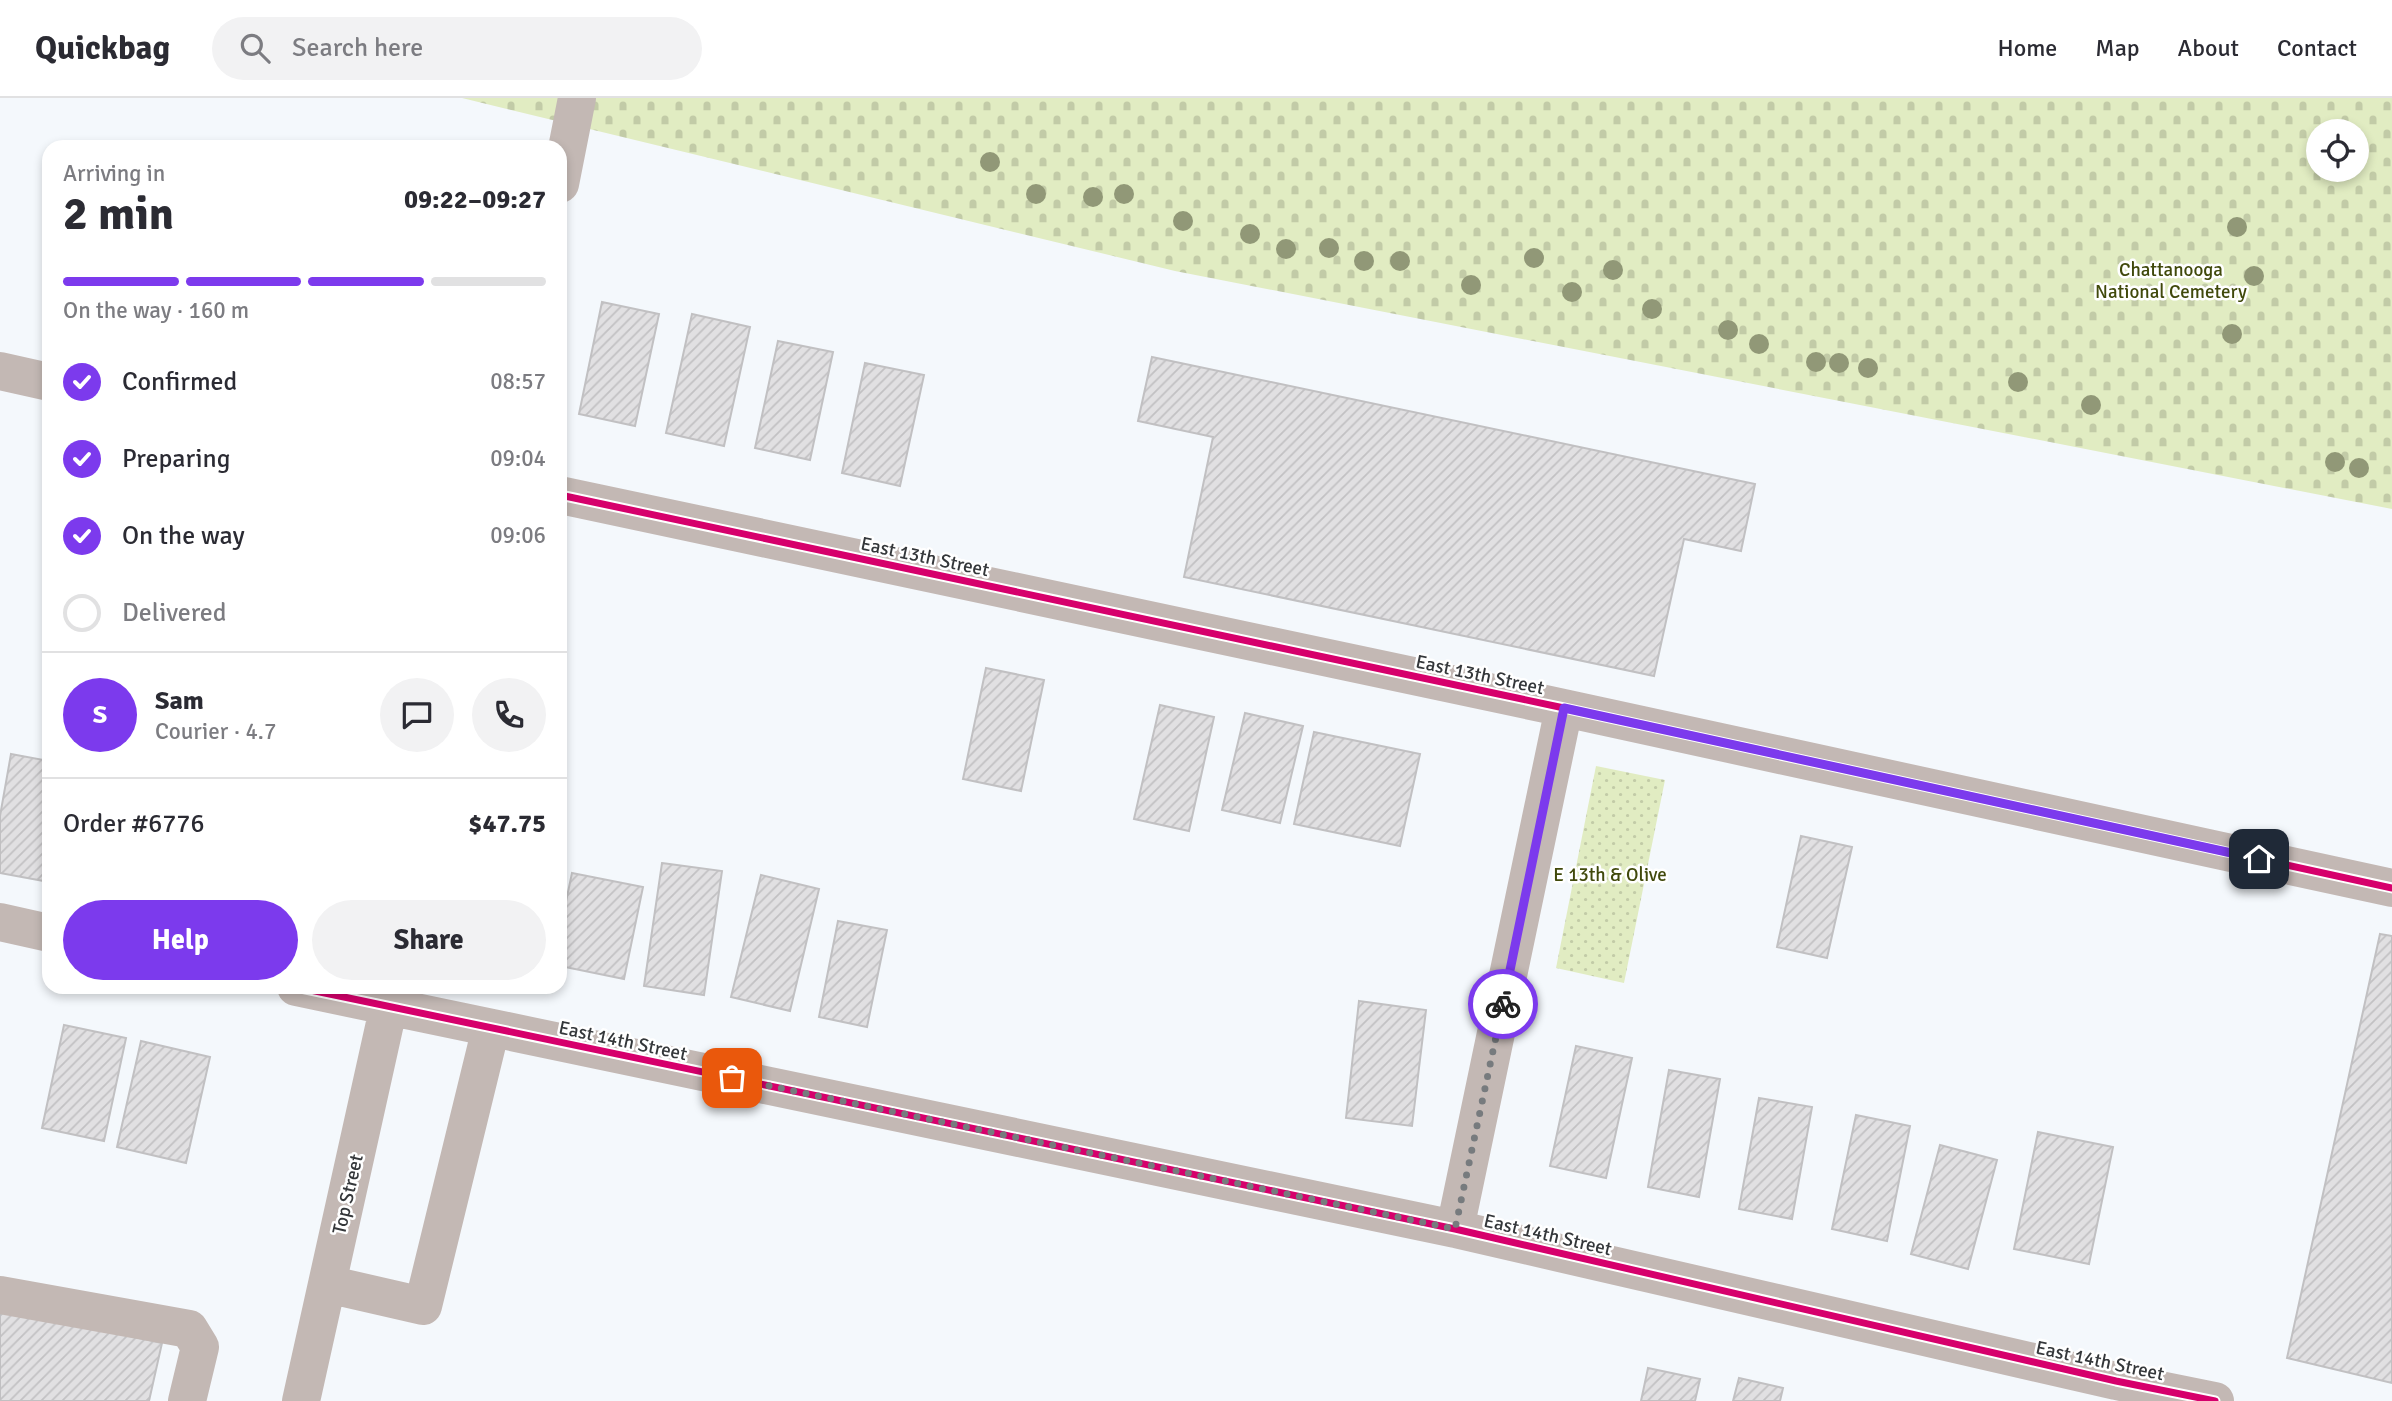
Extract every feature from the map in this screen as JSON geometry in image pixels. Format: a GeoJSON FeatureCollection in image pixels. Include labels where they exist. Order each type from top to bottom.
{"type":"FeatureCollection","features":[{"type":"Feature","properties":{"kind":"street"},"geometry":{"type":"LineString","coordinates":[[567,147],[573,116]]}},
{"type":"Feature","properties":{"kind":"street"},"geometry":{"type":"LineString","coordinates":[[0,371],[42,380]]}},
{"type":"Feature","properties":{"kind":"street","name":"East 13th Street"},"geometry":{"type":"LineString","coordinates":[[567,496],[1564,708],[2392,888]]}},
{"type":"Feature","properties":{"kind":"street"},"geometry":{"type":"LineString","coordinates":[[1455,1229],[1564,708]]}},
{"type":"Feature","properties":{"kind":"street"},"geometry":{"type":"LineString","coordinates":[[0,922],[42,931]]}},
{"type":"Feature","properties":{"kind":"street","name":"East 14th Street"},"geometry":{"type":"LineString","coordinates":[[362,994],[391,997],[491,1028],[1455,1229],[2114,1391],[2215,1401]]}},
{"type":"Feature","properties":{"kind":"street","name":"Top Street"},"geometry":{"type":"LineString","coordinates":[[301,1401],[391,997]]}},
{"type":"Feature","properties":{"kind":"street"},"geometry":{"type":"LineString","coordinates":[[327,1284],[423,1306],[491,1028]]}},
{"type":"Feature","properties":{"kind":"street"},"geometry":{"type":"LineString","coordinates":[[0,1295],[189,1329],[200,1347],[187,1401]]}},
{"type":"Feature","properties":{"kind":"green space","name":"Chattanooga National Cemetery"},"geometry":{"type":"Polygon","coordinates":[[[462,98],[2392,98],[2392,509],[1175,271],[462,98]]]}},
{"type":"Feature","properties":{"kind":"green space","name":"E 13th & Olive"},"geometry":{"type":"Polygon","coordinates":[[[1596,766],[1665,780],[1624,983],[1556,968],[1596,766]]]}},
{"type":"Feature","properties":{"kind":"building"},"geometry":{"type":"Polygon","coordinates":[[[602,302],[659,314],[635,426],[579,414],[602,302]]]}},
{"type":"Feature","properties":{"kind":"building"},"geometry":{"type":"Polygon","coordinates":[[[692,314],[750,327],[724,446],[666,433],[692,314]]]}},
{"type":"Feature","properties":{"kind":"building"},"geometry":{"type":"Polygon","coordinates":[[[778,341],[833,352],[810,460],[755,448],[778,341]]]}},
{"type":"Feature","properties":{"kind":"building"},"geometry":{"type":"Polygon","coordinates":[[[1152,357],[1755,484],[1741,551],[1684,539],[1654,676],[1184,577],[1213,437],[1138,421],[1152,357]]]}},
{"type":"Feature","properties":{"kind":"building"},"geometry":{"type":"Polygon","coordinates":[[[865,363],[924,375],[900,486],[842,473],[865,363]]]}},
{"type":"Feature","properties":{"kind":"building"},"geometry":{"type":"Polygon","coordinates":[[[986,668],[1044,680],[1021,791],[963,779],[986,668]]]}},
{"type":"Feature","properties":{"kind":"building"},"geometry":{"type":"Polygon","coordinates":[[[1160,705],[1214,717],[1189,831],[1134,819],[1160,705]]]}},
{"type":"Feature","properties":{"kind":"building"},"geometry":{"type":"Polygon","coordinates":[[[1245,713],[1303,726],[1280,823],[1222,810],[1245,713]]]}},
{"type":"Feature","properties":{"kind":"building"},"geometry":{"type":"Polygon","coordinates":[[[1314,732],[1420,754],[1400,846],[1294,824],[1314,732]]]}},
{"type":"Feature","properties":{"kind":"building"},"geometry":{"type":"Polygon","coordinates":[[[11,754],[42,760],[42,881],[0,873],[0,816],[11,754]]]}},
{"type":"Feature","properties":{"kind":"building"},"geometry":{"type":"Polygon","coordinates":[[[1801,836],[1852,847],[1827,958],[1777,947],[1801,836]]]}},
{"type":"Feature","properties":{"kind":"building"},"geometry":{"type":"Polygon","coordinates":[[[662,863],[722,871],[704,995],[644,986],[662,863]]]}},
{"type":"Feature","properties":{"kind":"building"},"geometry":{"type":"Polygon","coordinates":[[[572,873],[643,887],[624,979],[567,967],[567,897],[572,873]]]}},
{"type":"Feature","properties":{"kind":"building"},"geometry":{"type":"Polygon","coordinates":[[[761,875],[819,889],[790,1011],[731,997],[761,875]]]}},
{"type":"Feature","properties":{"kind":"building"},"geometry":{"type":"Polygon","coordinates":[[[838,921],[887,930],[867,1027],[819,1017],[838,921]]]}},
{"type":"Feature","properties":{"kind":"building"},"geometry":{"type":"Polygon","coordinates":[[[2380,934],[2392,936],[2392,1383],[2287,1358],[2380,934]]]}},
{"type":"Feature","properties":{"kind":"building"},"geometry":{"type":"Polygon","coordinates":[[[1359,1001],[1426,1010],[1412,1126],[1346,1118],[1359,1001]]]}},
{"type":"Feature","properties":{"kind":"building"},"geometry":{"type":"Polygon","coordinates":[[[64,1025],[126,1038],[104,1141],[42,1128],[64,1025]]]}},
{"type":"Feature","properties":{"kind":"building"},"geometry":{"type":"Polygon","coordinates":[[[141,1041],[210,1057],[186,1163],[117,1147],[141,1041]]]}},
{"type":"Feature","properties":{"kind":"building"},"geometry":{"type":"Polygon","coordinates":[[[1576,1046],[1632,1058],[1606,1178],[1550,1166],[1576,1046]]]}},
{"type":"Feature","properties":{"kind":"building"},"geometry":{"type":"Polygon","coordinates":[[[1669,1070],[1720,1079],[1699,1197],[1648,1187],[1669,1070]]]}},
{"type":"Feature","properties":{"kind":"building"},"geometry":{"type":"Polygon","coordinates":[[[1759,1098],[1812,1107],[1792,1219],[1739,1209],[1759,1098]]]}},
{"type":"Feature","properties":{"kind":"building"},"geometry":{"type":"Polygon","coordinates":[[[1856,1115],[1910,1126],[1887,1241],[1832,1229],[1856,1115]]]}},
{"type":"Feature","properties":{"kind":"building"},"geometry":{"type":"Polygon","coordinates":[[[2038,1132],[2113,1147],[2089,1264],[2014,1249],[2038,1132]]]}},
{"type":"Feature","properties":{"kind":"building"},"geometry":{"type":"Polygon","coordinates":[[[1940,1145],[1997,1160],[1968,1269],[1911,1254],[1940,1145]]]}},
{"type":"Feature","properties":{"kind":"building"},"geometry":{"type":"Polygon","coordinates":[[[0,1308],[162,1343],[149,1401],[0,1401],[0,1308]]]}},
{"type":"Feature","properties":{"kind":"building"},"geometry":{"type":"Polygon","coordinates":[[[1648,1368],[1700,1379],[1695,1401],[1641,1401],[1648,1368]]]}},
{"type":"Feature","properties":{"kind":"building"},"geometry":{"type":"Polygon","coordinates":[[[1739,1378],[1783,1388],[1780,1401],[1733,1401],[1739,1378]]]}},
{"type":"Feature","properties":{"kind":"cycle path"},"geometry":{"type":"LineString","coordinates":[[567,496],[1564,708],[2392,888]]}},
{"type":"Feature","properties":{"kind":"cycle path"},"geometry":{"type":"LineString","coordinates":[[330,994],[1455,1229],[2116,1381],[2215,1401]]}},
{"type":"Feature","properties":{"kind":"way so far"},"geometry":{"type":"LineString","coordinates":[[732,1078],[1455,1229],[1503,1004]]}},
{"type":"Feature","properties":{"kind":"route"},"geometry":{"type":"LineString","coordinates":[[1503,1004],[1564,708],[2259,859]]}}]}
